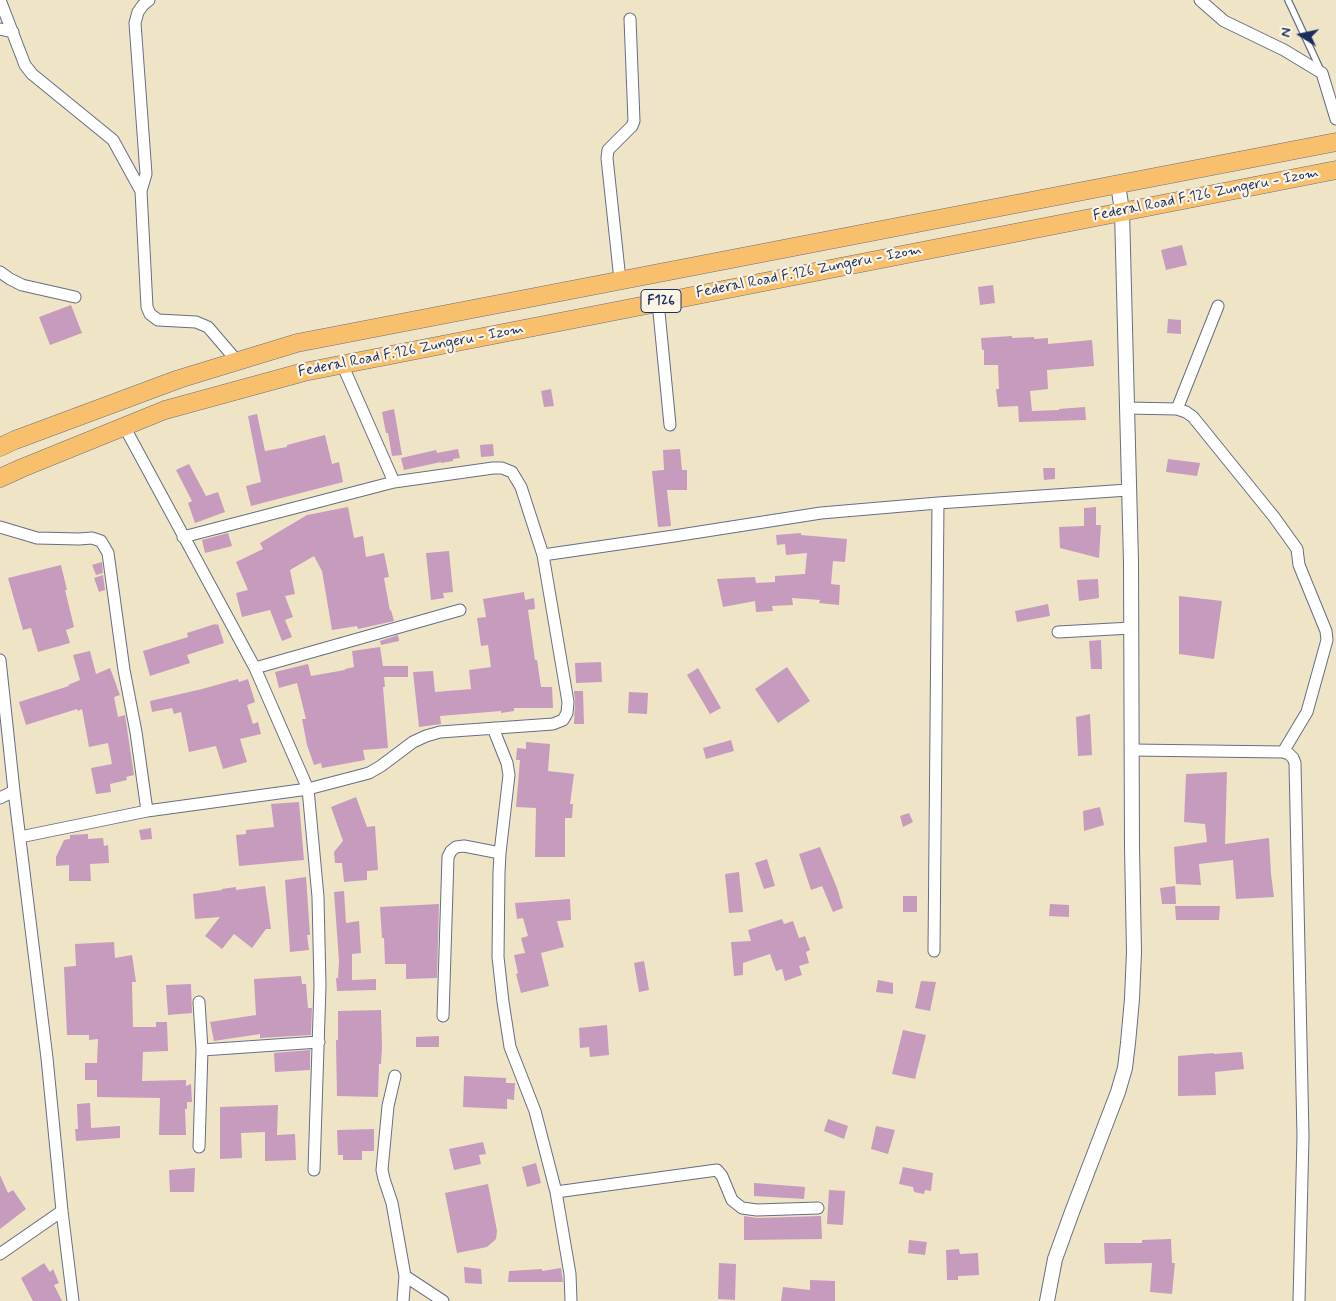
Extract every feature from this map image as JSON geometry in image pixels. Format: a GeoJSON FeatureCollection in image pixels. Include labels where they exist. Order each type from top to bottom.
{"type":"FeatureCollection","features":[{"type":"Feature","properties":{"kind":"main road","name":"Federal Road F.126 Zungeru - Izom"},"geometry":{"type":"LineString","coordinates":[[0,447],[179,379],[297,343],[1336,142]]}},
{"type":"Feature","properties":{"kind":"main road","name":"Federal Road F.126 Zungeru - Izom"},"geometry":{"type":"LineString","coordinates":[[0,478],[165,410],[304,372],[1336,170]]}},
{"type":"Feature","properties":{"kind":"main road"},"geometry":{"type":"LineString","coordinates":[[476,308],[482,337]]}},
{"type":"Feature","properties":{"kind":"street"},"geometry":{"type":"LineString","coordinates":[[0,0],[25,65],[32,74],[113,140],[141,191]]}},
{"type":"Feature","properties":{"kind":"street"},"geometry":{"type":"LineString","coordinates":[[149,0],[138,12],[135,23],[146,174],[141,191],[147,307],[150,314],[158,320],[196,322],[208,327],[238,361]]}},
{"type":"Feature","properties":{"kind":"street"},"geometry":{"type":"LineString","coordinates":[[1200,0],[1224,21],[1284,50],[1322,73],[1336,119]]}},
{"type":"Feature","properties":{"kind":"street"},"geometry":{"type":"LineString","coordinates":[[620,280],[607,158],[608,150],[632,126],[634,121],[630,19]]}},
{"type":"Feature","properties":{"kind":"street"},"geometry":{"type":"LineString","coordinates":[[0,30],[13,32]]}},
{"type":"Feature","properties":{"kind":"street"},"geometry":{"type":"LineString","coordinates":[[1047,1301],[1055,1259],[1118,1092],[1126,1060],[1132,999],[1134,952],[1131,628],[1122,211],[1118,184]]}},
{"type":"Feature","properties":{"kind":"street"},"geometry":{"type":"LineString","coordinates":[[0,272],[22,285],[75,298]]}},
{"type":"Feature","properties":{"kind":"street"},"geometry":{"type":"LineString","coordinates":[[658,302],[670,425]]}},
{"type":"Feature","properties":{"kind":"street"},"geometry":{"type":"LineString","coordinates":[[1177,409],[1218,306]]}},
{"type":"Feature","properties":{"kind":"street"},"geometry":{"type":"LineString","coordinates":[[342,364],[394,482]]}},
{"type":"Feature","properties":{"kind":"street"},"geometry":{"type":"LineString","coordinates":[[1127,408],[1177,409],[1193,417],[1274,517],[1297,549],[1299,564],[1326,631],[1325,649],[1309,708],[1284,752]]}},
{"type":"Feature","properties":{"kind":"street"},"geometry":{"type":"LineString","coordinates":[[124,426],[255,668],[308,789],[318,897],[320,986],[314,1170]]}},
{"type":"Feature","properties":{"kind":"street"},"geometry":{"type":"LineString","coordinates":[[20,837],[147,811],[308,789],[369,773],[413,742],[426,736],[440,732],[553,724],[563,720],[567,713],[568,702],[543,554],[521,487],[512,472],[502,468],[494,468],[394,482],[183,536]]}},
{"type":"Feature","properties":{"kind":"street"},"geometry":{"type":"LineString","coordinates":[[543,554],[821,513],[1128,490]]}},
{"type":"Feature","properties":{"kind":"street"},"geometry":{"type":"LineString","coordinates":[[934,951],[938,503]]}},
{"type":"Feature","properties":{"kind":"street"},"geometry":{"type":"LineString","coordinates":[[0,527],[37,538],[92,538],[101,541],[108,552],[124,670],[136,732],[147,811]]}},
{"type":"Feature","properties":{"kind":"street"},"geometry":{"type":"LineString","coordinates":[[255,668],[460,610]]}},
{"type":"Feature","properties":{"kind":"street"},"geometry":{"type":"LineString","coordinates":[[1058,632],[1131,628]]}},
{"type":"Feature","properties":{"kind":"street"},"geometry":{"type":"LineString","coordinates":[[0,660],[47,1058],[73,1301]]}},
{"type":"Feature","properties":{"kind":"street"},"geometry":{"type":"LineString","coordinates":[[493,728],[508,763],[509,775],[500,853],[498,957],[510,1047],[535,1111],[556,1192],[570,1274],[571,1301]]}},
{"type":"Feature","properties":{"kind":"street"},"geometry":{"type":"LineString","coordinates":[[1132,750],[1284,752],[1289,754],[1295,763],[1302,1136],[1299,1301]]}},
{"type":"Feature","properties":{"kind":"street"},"geometry":{"type":"LineString","coordinates":[[0,798],[14,791]]}},
{"type":"Feature","properties":{"kind":"street"},"geometry":{"type":"LineString","coordinates":[[443,1016],[448,858],[451,851],[456,847],[464,846],[500,853]]}},
{"type":"Feature","properties":{"kind":"street"},"geometry":{"type":"LineString","coordinates":[[199,1002],[202,1050],[199,1147]]}},
{"type":"Feature","properties":{"kind":"street"},"geometry":{"type":"LineString","coordinates":[[202,1050],[319,1042]]}},
{"type":"Feature","properties":{"kind":"street"},"geometry":{"type":"LineString","coordinates":[[395,1076],[388,1106],[382,1170],[392,1203],[405,1276],[403,1301]]}},
{"type":"Feature","properties":{"kind":"street"},"geometry":{"type":"LineString","coordinates":[[556,1192],[716,1170],[722,1176],[732,1200],[742,1208],[757,1210],[818,1208]]}},
{"type":"Feature","properties":{"kind":"street"},"geometry":{"type":"LineString","coordinates":[[0,1254],[62,1211]]}},
{"type":"Feature","properties":{"kind":"street"},"geometry":{"type":"LineString","coordinates":[[405,1276],[443,1301]]}},
{"type":"Feature","properties":{"kind":"lane"},"geometry":{"type":"LineString","coordinates":[[1288,0],[1322,73]]}},
{"type":"Feature","properties":{"kind":"building"},"geometry":{"type":"Polygon","coordinates":[[[1182,245],[1187,265],[1166,270],[1161,250],[1182,245]]]}},
{"type":"Feature","properties":{"kind":"building"},"geometry":{"type":"Polygon","coordinates":[[[993,285],[995,303],[980,305],[978,287],[993,285]]]}},
{"type":"Feature","properties":{"kind":"building"},"geometry":{"type":"Polygon","coordinates":[[[71,305],[82,333],[50,345],[39,317],[71,305]]]}},
{"type":"Feature","properties":{"kind":"building"},"geometry":{"type":"Polygon","coordinates":[[[1168,319],[1181,320],[1181,334],[1167,333],[1168,319]]]}},
{"type":"Feature","properties":{"kind":"building"},"geometry":{"type":"Polygon","coordinates":[[[1012,336],[1012,338],[1048,338],[1048,344],[1092,340],[1094,366],[1047,370],[1048,389],[1030,391],[1032,411],[1085,407],[1086,420],[1019,422],[1018,406],[998,407],[996,389],[999,389],[998,365],[984,365],[984,350],[982,350],[981,338],[1012,336]]]}},
{"type":"Feature","properties":{"kind":"building"},"geometry":{"type":"Polygon","coordinates":[[[551,389],[554,406],[544,407],[541,391],[551,389]]]}},
{"type":"Feature","properties":{"kind":"building"},"geometry":{"type":"Polygon","coordinates":[[[394,409],[402,455],[392,456],[382,412],[394,409]]]}},
{"type":"Feature","properties":{"kind":"building"},"geometry":{"type":"Polygon","coordinates":[[[257,414],[265,451],[287,447],[287,445],[325,435],[332,464],[339,462],[343,482],[251,506],[246,486],[261,482],[248,416],[257,414]]]}},
{"type":"Feature","properties":{"kind":"building"},"geometry":{"type":"Polygon","coordinates":[[[493,444],[494,456],[481,457],[480,445],[493,444]]]}},
{"type":"Feature","properties":{"kind":"building"},"geometry":{"type":"Polygon","coordinates":[[[458,449],[460,458],[453,459],[453,461],[404,470],[401,458],[436,450],[437,453],[458,449]]]}},
{"type":"Feature","properties":{"kind":"building"},"geometry":{"type":"Polygon","coordinates":[[[680,449],[682,470],[687,470],[687,490],[667,490],[671,526],[658,527],[652,471],[664,470],[663,450],[680,449]]]}},
{"type":"Feature","properties":{"kind":"building"},"geometry":{"type":"Polygon","coordinates":[[[1168,459],[1200,463],[1197,476],[1166,472],[1168,459]]]}},
{"type":"Feature","properties":{"kind":"building"},"geometry":{"type":"Polygon","coordinates":[[[189,464],[206,496],[218,492],[225,512],[195,523],[188,503],[192,501],[176,470],[189,464]]]}},
{"type":"Feature","properties":{"kind":"building"},"geometry":{"type":"Polygon","coordinates":[[[1043,468],[1055,468],[1055,479],[1044,480],[1043,468]]]}},
{"type":"Feature","properties":{"kind":"building"},"geometry":{"type":"Polygon","coordinates":[[[348,507],[354,538],[363,536],[366,557],[384,553],[389,577],[384,578],[390,611],[394,621],[358,629],[357,626],[332,630],[322,571],[314,556],[290,570],[295,594],[285,596],[293,617],[285,620],[292,637],[282,641],[270,610],[242,617],[236,593],[248,590],[236,562],[263,549],[260,543],[307,515],[348,507]]]}},
{"type":"Feature","properties":{"kind":"building"},"geometry":{"type":"Polygon","coordinates":[[[1096,507],[1096,525],[1101,525],[1099,558],[1060,548],[1059,527],[1084,526],[1084,508],[1096,507]]]}},
{"type":"Feature","properties":{"kind":"building"},"geometry":{"type":"Polygon","coordinates":[[[228,533],[232,546],[205,553],[202,540],[228,533]]]}},
{"type":"Feature","properties":{"kind":"building"},"geometry":{"type":"Polygon","coordinates":[[[801,533],[801,535],[847,539],[845,562],[833,561],[831,584],[840,585],[839,605],[819,603],[820,600],[792,598],[793,605],[772,606],[773,611],[756,612],[755,601],[723,607],[717,579],[755,577],[756,583],[775,582],[775,576],[805,574],[807,553],[786,555],[785,544],[777,545],[776,535],[801,533]]]}},
{"type":"Feature","properties":{"kind":"building"},"geometry":{"type":"Polygon","coordinates":[[[449,551],[453,592],[443,593],[444,598],[431,600],[426,553],[449,551]]]}},
{"type":"Feature","properties":{"kind":"building"},"geometry":{"type":"Polygon","coordinates":[[[102,562],[103,573],[96,575],[92,565],[102,562]]]}},
{"type":"Feature","properties":{"kind":"building"},"geometry":{"type":"Polygon","coordinates":[[[61,565],[74,627],[66,630],[70,643],[38,652],[31,628],[23,630],[8,578],[61,565]]]}},
{"type":"Feature","properties":{"kind":"building"},"geometry":{"type":"Polygon","coordinates":[[[103,575],[105,590],[99,592],[94,578],[103,575]]]}},
{"type":"Feature","properties":{"kind":"building"},"geometry":{"type":"Polygon","coordinates":[[[1098,579],[1099,598],[1079,601],[1077,580],[1098,579]]]}},
{"type":"Feature","properties":{"kind":"building"},"geometry":{"type":"Polygon","coordinates":[[[524,592],[525,600],[534,598],[535,609],[528,610],[535,660],[537,660],[541,687],[552,687],[553,708],[514,708],[514,711],[501,713],[501,711],[440,716],[441,724],[419,727],[413,672],[433,671],[435,692],[471,689],[469,670],[491,667],[488,645],[481,646],[477,618],[486,617],[483,599],[524,592]]]}},
{"type":"Feature","properties":{"kind":"building"},"geometry":{"type":"Polygon","coordinates":[[[1179,596],[1222,601],[1214,659],[1179,654],[1179,596]]]}},
{"type":"Feature","properties":{"kind":"building"},"geometry":{"type":"Polygon","coordinates":[[[1048,604],[1050,616],[1017,622],[1015,611],[1048,604]]]}},
{"type":"Feature","properties":{"kind":"building"},"geometry":{"type":"Polygon","coordinates":[[[218,624],[224,643],[187,655],[190,663],[150,676],[143,651],[188,637],[187,633],[218,624]]]}},
{"type":"Feature","properties":{"kind":"building"},"geometry":{"type":"Polygon","coordinates":[[[398,635],[399,641],[381,645],[380,641],[398,635]]]}},
{"type":"Feature","properties":{"kind":"building"},"geometry":{"type":"Polygon","coordinates":[[[1101,640],[1102,669],[1091,669],[1089,641],[1101,640]]]}},
{"type":"Feature","properties":{"kind":"building"},"geometry":{"type":"Polygon","coordinates":[[[380,647],[383,666],[408,666],[408,677],[384,677],[385,687],[383,687],[388,748],[363,750],[365,760],[322,768],[321,763],[314,765],[307,745],[302,719],[306,719],[297,683],[279,688],[275,672],[308,664],[311,676],[345,670],[354,667],[352,651],[380,647]]]}},
{"type":"Feature","properties":{"kind":"building"},"geometry":{"type":"Polygon","coordinates":[[[90,651],[96,674],[110,668],[120,695],[114,697],[118,717],[125,715],[134,775],[126,777],[127,780],[110,784],[111,792],[96,794],[91,768],[112,764],[108,743],[89,747],[82,709],[26,725],[19,702],[69,686],[80,680],[73,655],[90,651]]]}},
{"type":"Feature","properties":{"kind":"building"},"geometry":{"type":"Polygon","coordinates":[[[601,662],[602,682],[576,683],[575,663],[601,662]]]}},
{"type":"Feature","properties":{"kind":"building"},"geometry":{"type":"Polygon","coordinates":[[[787,667],[810,701],[778,723],[755,689],[787,667]]]}},
{"type":"Feature","properties":{"kind":"building"},"geometry":{"type":"Polygon","coordinates":[[[698,668],[721,708],[710,714],[687,675],[698,668]]]}},
{"type":"Feature","properties":{"kind":"building"},"geometry":{"type":"Polygon","coordinates":[[[238,679],[239,682],[248,679],[255,702],[247,705],[253,724],[258,722],[261,734],[240,739],[247,762],[223,769],[216,746],[189,752],[181,712],[174,714],[172,708],[152,712],[150,701],[238,679]]]}},
{"type":"Feature","properties":{"kind":"building"},"geometry":{"type":"Polygon","coordinates":[[[574,691],[583,691],[584,724],[574,724],[574,691]]]}},
{"type":"Feature","properties":{"kind":"building"},"geometry":{"type":"Polygon","coordinates":[[[629,692],[648,693],[647,714],[628,713],[629,692]]]}},
{"type":"Feature","properties":{"kind":"building"},"geometry":{"type":"Polygon","coordinates":[[[1090,714],[1092,755],[1078,756],[1076,717],[1090,714]]]}},
{"type":"Feature","properties":{"kind":"building"},"geometry":{"type":"Polygon","coordinates":[[[731,740],[734,751],[706,759],[703,748],[731,740]]]}},
{"type":"Feature","properties":{"kind":"building"},"geometry":{"type":"Polygon","coordinates":[[[526,742],[550,744],[548,771],[574,774],[570,804],[573,804],[572,818],[565,818],[565,857],[535,857],[536,808],[516,807],[520,760],[516,760],[517,748],[526,749],[526,742]]]}},
{"type":"Feature","properties":{"kind":"building"},"geometry":{"type":"Polygon","coordinates":[[[1227,772],[1225,844],[1269,838],[1274,897],[1236,899],[1233,860],[1199,864],[1201,885],[1176,884],[1174,847],[1207,842],[1205,824],[1184,822],[1186,774],[1227,772]]]}},
{"type":"Feature","properties":{"kind":"building"},"geometry":{"type":"Polygon","coordinates":[[[356,797],[367,827],[375,826],[378,870],[367,871],[367,880],[344,882],[342,863],[335,863],[334,852],[343,841],[331,807],[356,797]]]}},
{"type":"Feature","properties":{"kind":"building"},"geometry":{"type":"Polygon","coordinates":[[[299,802],[304,860],[239,866],[236,835],[246,834],[246,830],[274,827],[271,804],[299,802]]]}},
{"type":"Feature","properties":{"kind":"building"},"geometry":{"type":"Polygon","coordinates":[[[1100,807],[1104,825],[1084,831],[1083,811],[1100,807]]]}},
{"type":"Feature","properties":{"kind":"building"},"geometry":{"type":"Polygon","coordinates":[[[909,813],[913,822],[903,827],[900,816],[909,813]]]}},
{"type":"Feature","properties":{"kind":"building"},"geometry":{"type":"Polygon","coordinates":[[[151,828],[152,839],[141,840],[139,830],[151,828]]]}},
{"type":"Feature","properties":{"kind":"building"},"geometry":{"type":"Polygon","coordinates":[[[88,834],[88,839],[103,838],[104,846],[108,845],[109,863],[90,864],[91,881],[69,881],[69,865],[56,866],[56,857],[64,840],[70,839],[70,835],[88,834]]]}},
{"type":"Feature","properties":{"kind":"building"},"geometry":{"type":"Polygon","coordinates":[[[820,847],[843,908],[833,912],[822,886],[811,890],[799,854],[820,847]]]}},
{"type":"Feature","properties":{"kind":"building"},"geometry":{"type":"Polygon","coordinates":[[[767,859],[775,886],[764,889],[755,863],[767,859]]]}},
{"type":"Feature","properties":{"kind":"building"},"geometry":{"type":"Polygon","coordinates":[[[739,872],[743,912],[729,913],[725,874],[739,872]]]}},
{"type":"Feature","properties":{"kind":"building"},"geometry":{"type":"Polygon","coordinates":[[[306,877],[310,935],[307,935],[309,950],[290,952],[285,880],[306,877]]]}},
{"type":"Feature","properties":{"kind":"building"},"geometry":{"type":"Polygon","coordinates":[[[265,886],[271,929],[266,929],[252,948],[234,934],[222,949],[205,936],[220,917],[195,919],[193,894],[236,887],[236,890],[265,886]]]}},
{"type":"Feature","properties":{"kind":"building"},"geometry":{"type":"Polygon","coordinates":[[[1175,886],[1176,904],[1162,904],[1160,888],[1175,886]]]}},
{"type":"Feature","properties":{"kind":"building"},"geometry":{"type":"Polygon","coordinates":[[[344,891],[346,923],[359,921],[361,953],[352,954],[352,980],[376,979],[376,990],[337,991],[336,978],[338,978],[339,961],[334,892],[344,891]]]}},
{"type":"Feature","properties":{"kind":"building"},"geometry":{"type":"Polygon","coordinates":[[[903,896],[917,896],[917,912],[903,912],[903,896]]]}},
{"type":"Feature","properties":{"kind":"building"},"geometry":{"type":"Polygon","coordinates":[[[570,899],[571,920],[557,921],[564,947],[541,953],[549,986],[521,993],[514,955],[525,953],[521,938],[528,936],[523,918],[517,919],[515,903],[570,899]]]}},
{"type":"Feature","properties":{"kind":"building"},"geometry":{"type":"Polygon","coordinates":[[[439,904],[437,978],[406,979],[406,964],[385,964],[380,907],[439,904]]]}},
{"type":"Feature","properties":{"kind":"building"},"geometry":{"type":"Polygon","coordinates":[[[1050,904],[1069,905],[1069,917],[1049,916],[1050,904]]]}},
{"type":"Feature","properties":{"kind":"building"},"geometry":{"type":"Polygon","coordinates":[[[1175,906],[1220,906],[1219,920],[1176,920],[1175,906]]]}},
{"type":"Feature","properties":{"kind":"building"},"geometry":{"type":"Polygon","coordinates":[[[782,919],[784,924],[793,921],[799,938],[805,936],[810,950],[806,952],[809,963],[799,966],[802,975],[785,981],[782,969],[776,971],[770,954],[743,963],[743,975],[734,976],[731,942],[751,941],[748,930],[782,919]]]}},
{"type":"Feature","properties":{"kind":"building"},"geometry":{"type":"Polygon","coordinates":[[[114,942],[115,958],[132,955],[136,982],[132,982],[133,1027],[156,1027],[156,1022],[167,1022],[168,1051],[143,1052],[142,1081],[186,1080],[186,1086],[191,1084],[192,1102],[187,1102],[187,1109],[185,1109],[186,1135],[159,1135],[160,1098],[97,1097],[97,1080],[85,1080],[85,1063],[97,1063],[98,1039],[89,1040],[89,1035],[67,1035],[64,967],[76,966],[75,944],[114,942]]]}},
{"type":"Feature","properties":{"kind":"building"},"geometry":{"type":"Polygon","coordinates":[[[644,961],[649,990],[639,992],[634,963],[644,961]]]}},
{"type":"Feature","properties":{"kind":"building"},"geometry":{"type":"Polygon","coordinates":[[[301,976],[302,984],[306,984],[308,1008],[312,1008],[311,1035],[260,1038],[260,1034],[214,1041],[210,1022],[256,1015],[254,979],[301,976]]]}},
{"type":"Feature","properties":{"kind":"building"},"geometry":{"type":"Polygon","coordinates":[[[878,980],[893,983],[893,994],[876,992],[878,980]]]}},
{"type":"Feature","properties":{"kind":"building"},"geometry":{"type":"Polygon","coordinates":[[[921,981],[936,982],[930,1011],[915,1008],[921,981]]]}},
{"type":"Feature","properties":{"kind":"building"},"geometry":{"type":"Polygon","coordinates":[[[191,984],[192,1013],[168,1015],[166,985],[191,984]]]}},
{"type":"Feature","properties":{"kind":"building"},"geometry":{"type":"Polygon","coordinates":[[[381,1010],[382,1048],[381,1064],[379,1064],[378,1097],[337,1096],[336,1040],[338,1040],[338,1011],[381,1010]]]}},
{"type":"Feature","properties":{"kind":"building"},"geometry":{"type":"Polygon","coordinates":[[[607,1025],[609,1055],[590,1057],[589,1047],[580,1048],[579,1028],[607,1025]]]}},
{"type":"Feature","properties":{"kind":"building"},"geometry":{"type":"Polygon","coordinates":[[[903,1030],[926,1035],[915,1079],[892,1074],[903,1030]]]}},
{"type":"Feature","properties":{"kind":"building"},"geometry":{"type":"Polygon","coordinates":[[[439,1036],[439,1047],[416,1047],[416,1037],[439,1036]]]}},
{"type":"Feature","properties":{"kind":"building"},"geometry":{"type":"Polygon","coordinates":[[[310,1050],[310,1070],[275,1072],[274,1053],[310,1050]]]}},
{"type":"Feature","properties":{"kind":"building"},"geometry":{"type":"Polygon","coordinates":[[[1242,1052],[1244,1069],[1215,1072],[1216,1095],[1178,1096],[1178,1056],[1242,1052]]]}},
{"type":"Feature","properties":{"kind":"building"},"geometry":{"type":"Polygon","coordinates":[[[464,1076],[506,1078],[506,1083],[515,1083],[514,1100],[507,1099],[507,1109],[463,1107],[464,1076]]]}},
{"type":"Feature","properties":{"kind":"building"},"geometry":{"type":"Polygon","coordinates":[[[90,1103],[91,1128],[120,1126],[120,1138],[76,1141],[75,1129],[78,1129],[77,1104],[90,1103]]]}},
{"type":"Feature","properties":{"kind":"building"},"geometry":{"type":"Polygon","coordinates":[[[278,1105],[277,1135],[295,1134],[296,1160],[265,1161],[265,1132],[241,1133],[242,1158],[220,1159],[220,1107],[278,1105]]]}},
{"type":"Feature","properties":{"kind":"building"},"geometry":{"type":"Polygon","coordinates":[[[828,1119],[848,1126],[844,1139],[824,1131],[828,1119]]]}},
{"type":"Feature","properties":{"kind":"building"},"geometry":{"type":"Polygon","coordinates":[[[876,1126],[895,1130],[888,1154],[871,1149],[876,1126]]]}},
{"type":"Feature","properties":{"kind":"building"},"geometry":{"type":"Polygon","coordinates":[[[374,1129],[374,1151],[362,1151],[362,1160],[343,1160],[343,1155],[338,1155],[337,1130],[374,1129]]]}},
{"type":"Feature","properties":{"kind":"building"},"geometry":{"type":"Polygon","coordinates":[[[483,1142],[486,1154],[479,1155],[481,1164],[454,1170],[449,1149],[483,1142]]]}},
{"type":"Feature","properties":{"kind":"building"},"geometry":{"type":"Polygon","coordinates":[[[536,1163],[541,1183],[527,1187],[522,1167],[536,1163]]]}},
{"type":"Feature","properties":{"kind":"building"},"geometry":{"type":"Polygon","coordinates":[[[903,1167],[933,1173],[931,1191],[925,1190],[924,1194],[914,1192],[913,1187],[899,1184],[903,1167]]]}},
{"type":"Feature","properties":{"kind":"building"},"geometry":{"type":"Polygon","coordinates":[[[195,1168],[194,1192],[170,1192],[169,1170],[195,1168]]]}},
{"type":"Feature","properties":{"kind":"building"},"geometry":{"type":"Polygon","coordinates":[[[0,1175],[8,1193],[13,1190],[26,1209],[0,1229],[0,1175]]]}},
{"type":"Feature","properties":{"kind":"building"},"geometry":{"type":"Polygon","coordinates":[[[754,1183],[805,1187],[804,1199],[754,1196],[754,1183]]]}},
{"type":"Feature","properties":{"kind":"building"},"geometry":{"type":"Polygon","coordinates":[[[488,1184],[497,1231],[496,1239],[487,1247],[457,1253],[445,1193],[488,1184]]]}},
{"type":"Feature","properties":{"kind":"building"},"geometry":{"type":"Polygon","coordinates":[[[829,1190],[845,1191],[843,1225],[827,1224],[829,1190]]]}},
{"type":"Feature","properties":{"kind":"building"},"geometry":{"type":"Polygon","coordinates":[[[744,1216],[757,1218],[821,1216],[822,1239],[744,1240],[744,1216]]]}},
{"type":"Feature","properties":{"kind":"building"},"geometry":{"type":"Polygon","coordinates":[[[1171,1239],[1172,1263],[1175,1263],[1172,1294],[1150,1292],[1152,1263],[1105,1264],[1104,1243],[1142,1243],[1142,1240],[1171,1239]]]}},
{"type":"Feature","properties":{"kind":"building"},"geometry":{"type":"Polygon","coordinates":[[[909,1240],[927,1242],[925,1255],[908,1253],[909,1240]]]}},
{"type":"Feature","properties":{"kind":"building"},"geometry":{"type":"Polygon","coordinates":[[[959,1249],[960,1254],[978,1253],[979,1275],[958,1276],[958,1280],[947,1280],[946,1250],[959,1249]]]}},
{"type":"Feature","properties":{"kind":"building"},"geometry":{"type":"Polygon","coordinates":[[[44,1263],[50,1272],[53,1269],[59,1283],[54,1285],[62,1301],[33,1301],[21,1278],[44,1263]]]}},
{"type":"Feature","properties":{"kind":"building"},"geometry":{"type":"Polygon","coordinates":[[[719,1263],[736,1264],[735,1300],[718,1299],[719,1263]]]}},
{"type":"Feature","properties":{"kind":"building"},"geometry":{"type":"Polygon","coordinates":[[[464,1267],[481,1269],[482,1284],[465,1283],[464,1267]]]}},
{"type":"Feature","properties":{"kind":"building"},"geometry":{"type":"Polygon","coordinates":[[[561,1268],[563,1282],[508,1282],[509,1271],[542,1269],[542,1271],[561,1268]]]}},
{"type":"Feature","properties":{"kind":"building"},"geometry":{"type":"Polygon","coordinates":[[[810,1280],[835,1281],[835,1301],[781,1301],[783,1287],[810,1290],[810,1280]]]}}]}
